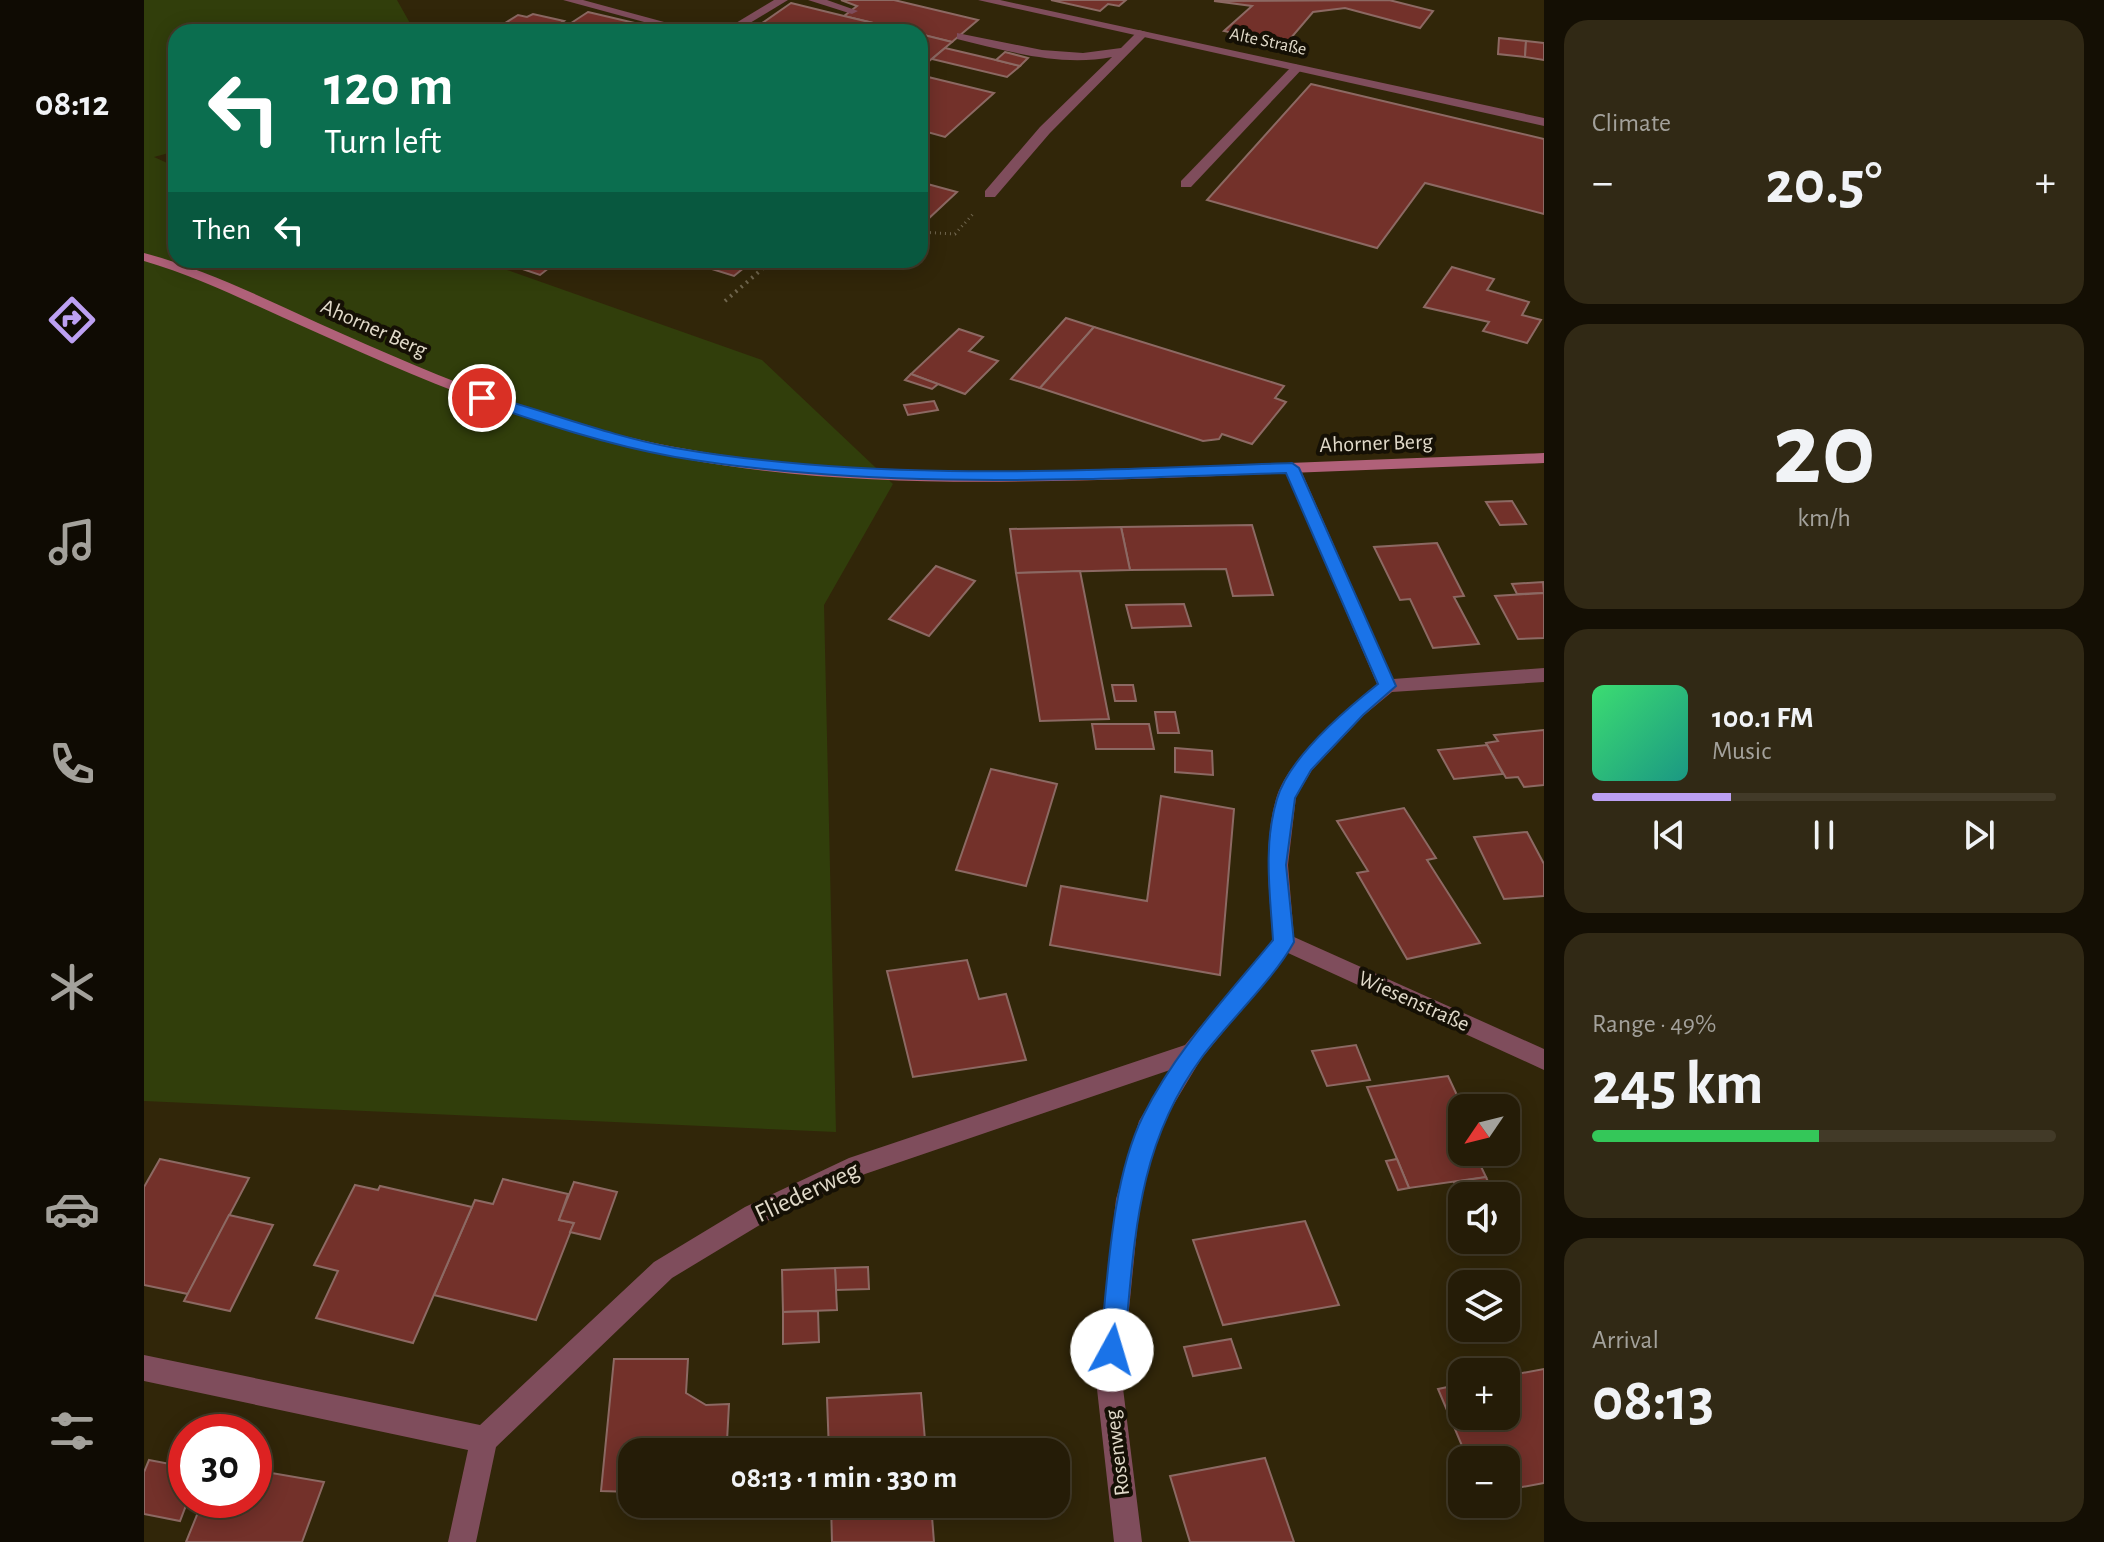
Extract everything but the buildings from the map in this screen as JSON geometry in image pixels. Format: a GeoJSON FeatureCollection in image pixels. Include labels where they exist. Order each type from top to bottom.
{"type":"FeatureCollection","features":[{"type":"Feature","properties":{"kind":"street"},"geometry":{"type":"LineString","coordinates":[[569,0],[664,24]]}},
{"type":"Feature","properties":{"kind":"street"},"geometry":{"type":"LineString","coordinates":[[741,24],[782,0]]}},
{"type":"Feature","properties":{"kind":"street"},"geometry":{"type":"LineString","coordinates":[[814,0],[852,11]]}},
{"type":"Feature","properties":{"kind":"street","name":"Alte Straße"},"geometry":{"type":"LineString","coordinates":[[984,0],[1544,122]]}},
{"type":"Feature","properties":{"kind":"street"},"geometry":{"type":"LineString","coordinates":[[990,194],[1045,130],[1143,33]]}},
{"type":"Feature","properties":{"kind":"street"},"geometry":{"type":"LineString","coordinates":[[961,36],[1078,59],[1124,51]]}},
{"type":"Feature","properties":{"kind":"street"},"geometry":{"type":"LineString","coordinates":[[1186,184],[1298,67]]}},
{"type":"Feature","properties":{"kind":"street","name":"Ahorner Berg"},"geometry":{"type":"LineString","coordinates":[[144,257],[168,265]]}},
{"type":"Feature","properties":{"kind":"street","name":"Ahorner Berg"},"geometry":{"type":"LineString","coordinates":[[176,268],[487,400],[572,427],[674,452],[823,471],[960,476],[1095,475],[1544,458]]}},
{"type":"Feature","properties":{"kind":"street"},"geometry":{"type":"LineString","coordinates":[[1292,468],[1387,686]]}},
{"type":"Feature","properties":{"kind":"street"},"geometry":{"type":"LineString","coordinates":[[1284,942],[1277,865],[1286,797],[1305,765],[1356,711],[1387,686],[1544,675]]}},
{"type":"Feature","properties":{"kind":"street","name":"Rosenweg"},"geometry":{"type":"LineString","coordinates":[[1128,1542],[1109,1380],[1128,1199],[1151,1121],[1193,1052],[1284,942]]}},
{"type":"Feature","properties":{"kind":"street","name":"Wiesenstraße"},"geometry":{"type":"LineString","coordinates":[[1284,942],[1544,1060]]}},
{"type":"Feature","properties":{"kind":"street","name":"Fliederweg"},"geometry":{"type":"LineString","coordinates":[[484,1440],[663,1270],[754,1215],[858,1166],[1193,1052]]}},
{"type":"Feature","properties":{"kind":"street"},"geometry":{"type":"LineString","coordinates":[[144,1368],[484,1440],[462,1542]]}},
{"type":"Feature","properties":{"kind":"path"},"geometry":{"type":"LineString","coordinates":[[928,232],[955,234],[990,194]]}},
{"type":"Feature","properties":{"kind":"path"},"geometry":{"type":"LineString","coordinates":[[725,301],[764,268]]}},
{"type":"Feature","properties":{"kind":"green space"},"geometry":{"type":"Polygon","coordinates":[[[144,0],[397,0],[410,24],[168,24],[168,153],[154,157],[168,163],[168,268],[502,268],[762,360],[893,484],[824,605],[836,1132],[144,1101],[144,0]]]}},
{"type":"Feature","properties":{"kind":"route"},"geometry":{"type":"LineString","coordinates":[[482,398],[528,415],[674,452],[823,471],[1041,476],[1292,468],[1387,686],[1356,711],[1305,765],[1286,797],[1277,865],[1284,942],[1193,1052],[1151,1121],[1128,1199],[1112,1350]]}}]}
